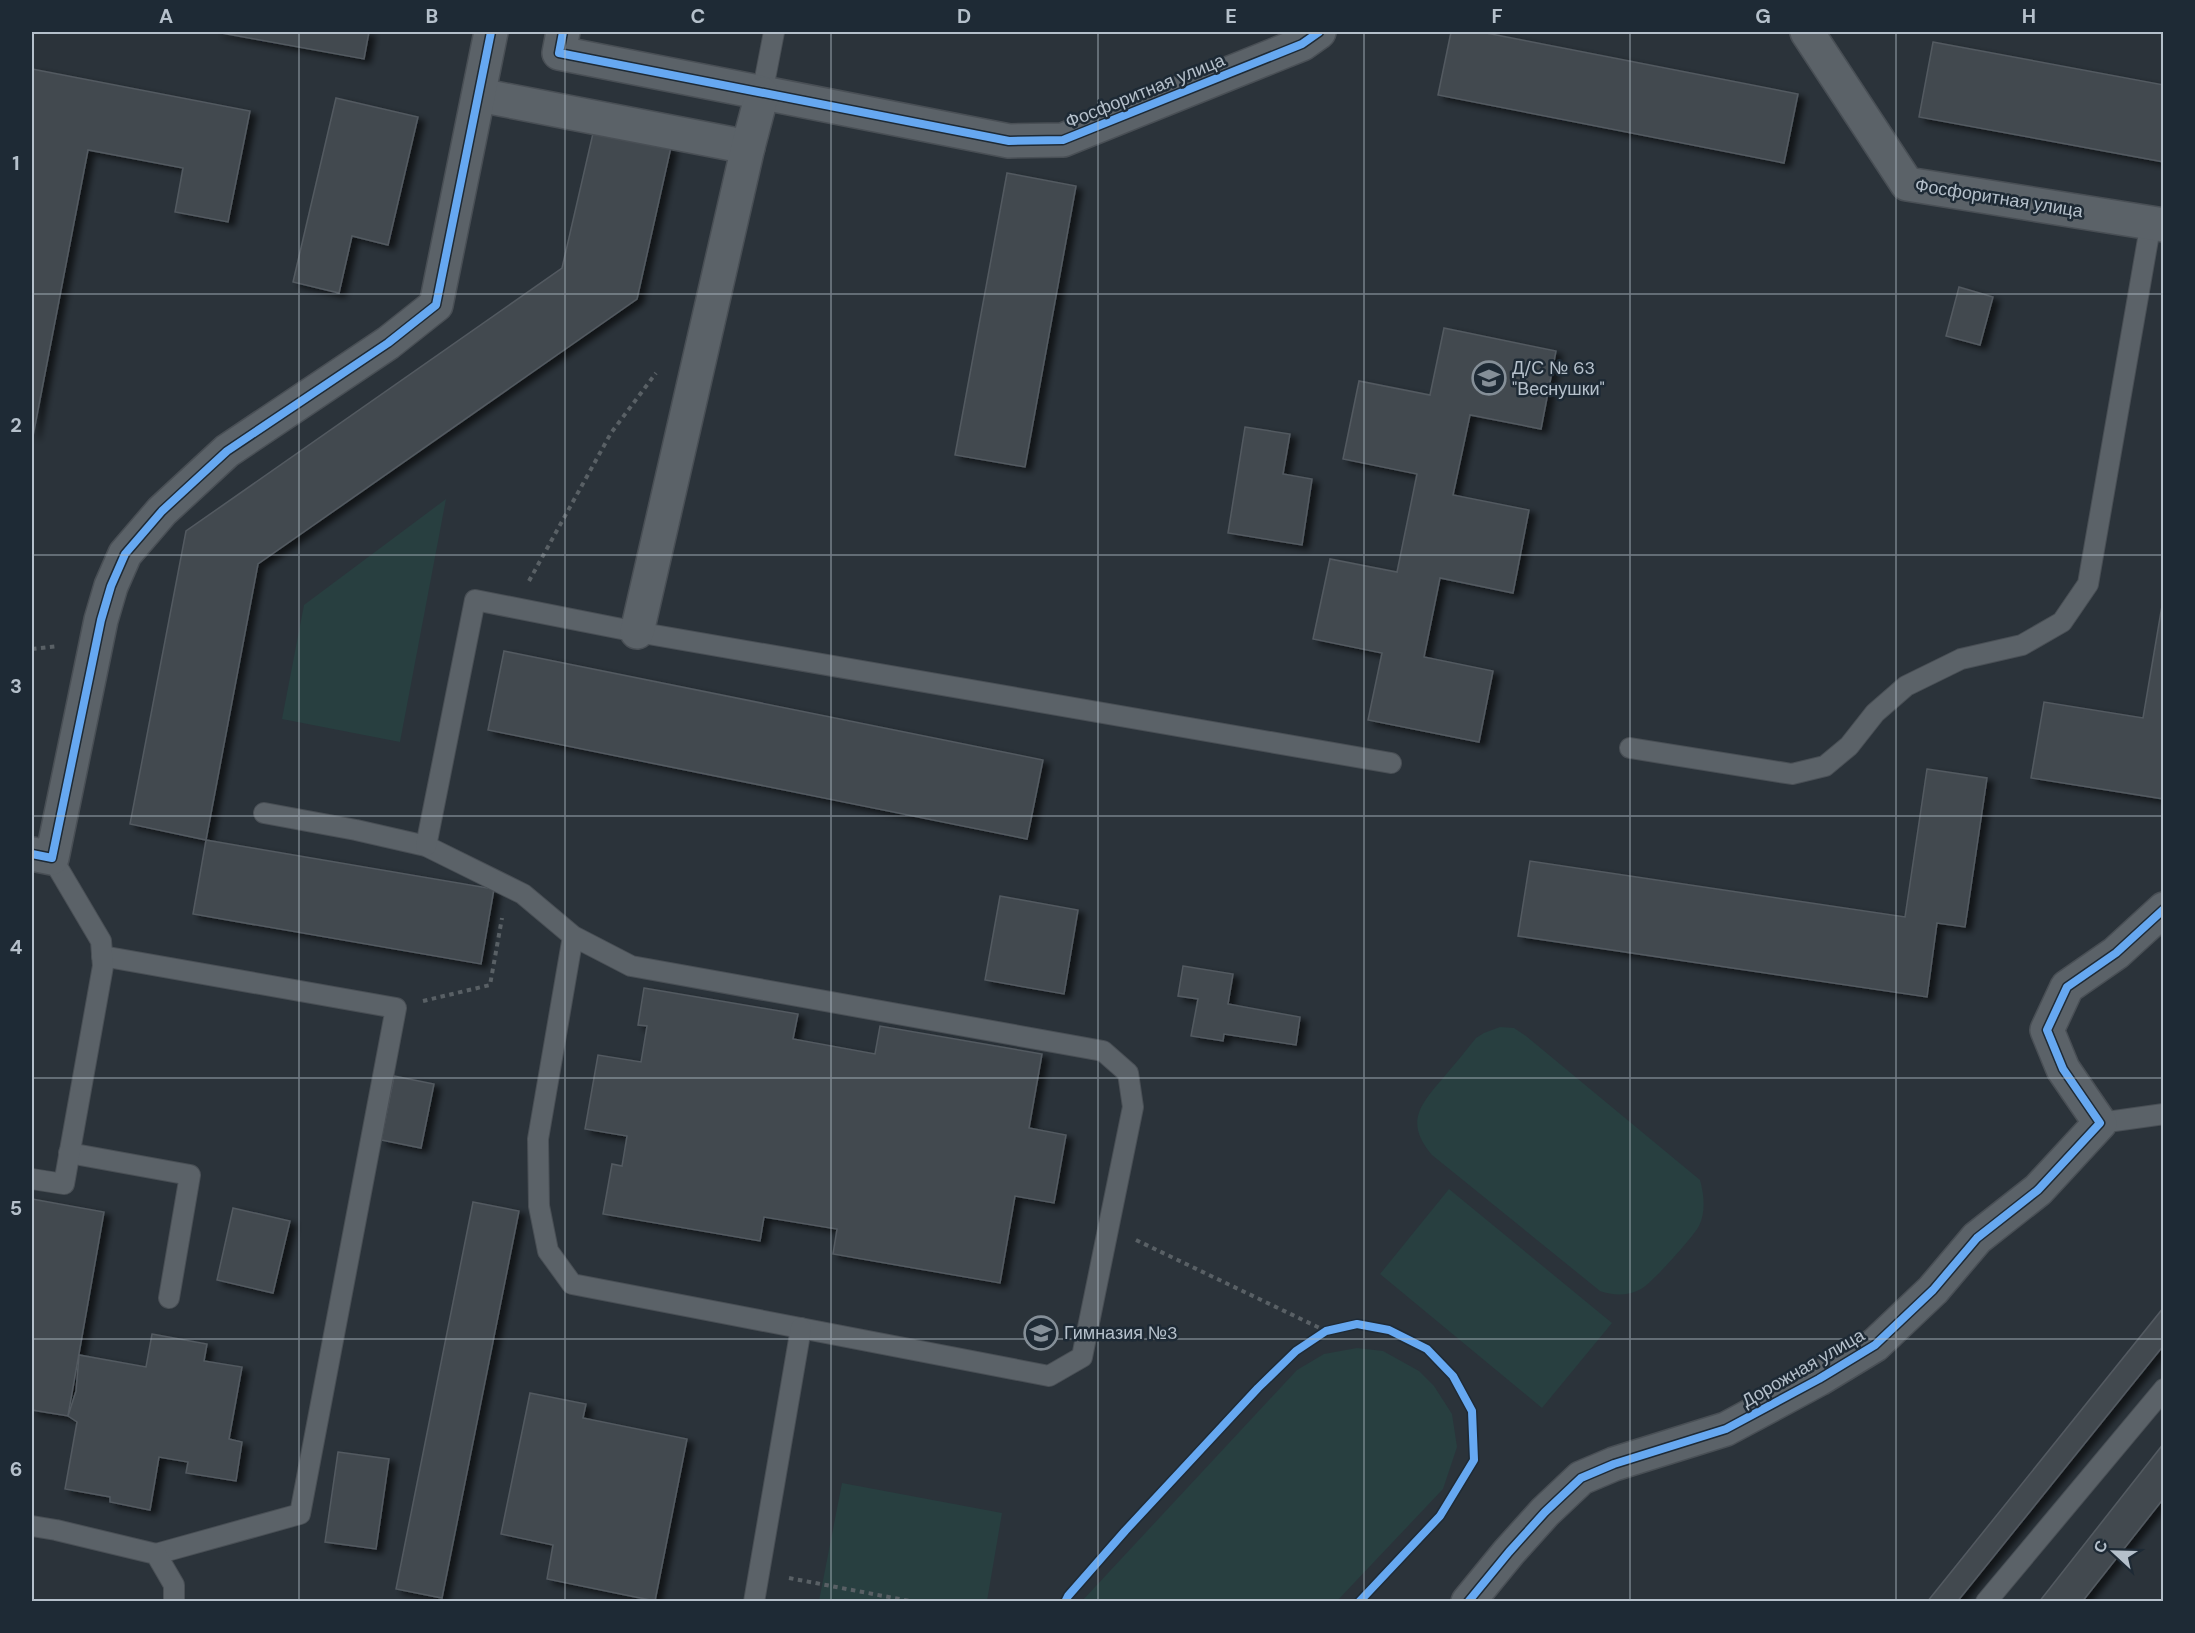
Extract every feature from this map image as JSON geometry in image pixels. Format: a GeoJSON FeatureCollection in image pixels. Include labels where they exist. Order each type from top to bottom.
{"type":"FeatureCollection","features":[{"type":"Feature","properties":{"kind":"street","name":"Фосфоритная улица"},"geometry":{"type":"LineString","coordinates":[[563,32],[559,53],[1009,141],[1063,140],[1302,44],[1319,32]]}},
{"type":"Feature","properties":{"kind":"street","name":"Фосфоритная улица"},"geometry":{"type":"LineString","coordinates":[[1807,32],[1907,184],[2157,224]]}},
{"type":"Feature","properties":{"kind":"street"},"geometry":{"type":"LineString","coordinates":[[42,856],[101,620],[111,586],[125,554],[162,512],[227,451],[388,343],[436,305],[490,38]]}},
{"type":"Feature","properties":{"kind":"street"},"geometry":{"type":"LineString","coordinates":[[637,632],[762,94]]}},
{"type":"Feature","properties":{"kind":"street"},"geometry":{"type":"LineString","coordinates":[[480,95],[748,147]]}},
{"type":"Feature","properties":{"kind":"street"},"geometry":{"type":"LineString","coordinates":[[2100,1123],[2063,1069],[2047,1030],[2067,987],[2116,953],[2163,909]]}},
{"type":"Feature","properties":{"kind":"street","name":"Дорожная улица"},"geometry":{"type":"LineString","coordinates":[[1468,1602],[1509,1551],[1581,1478],[1614,1464],[1726,1429],[1819,1379],[1875,1344],[1934,1290],[1977,1238],[2038,1190],[2100,1123]]}},
{"type":"Feature","properties":{"kind":"lane"},"geometry":{"type":"LineString","coordinates":[[762,94],[774,32]]}},
{"type":"Feature","properties":{"kind":"lane"},"geometry":{"type":"LineString","coordinates":[[1630,748],[1792,774],[1826,766],[1849,746],[1875,713],[1905,686],[1960,659],[2022,645],[2062,622],[2088,584],[2157,224]]}},
{"type":"Feature","properties":{"kind":"lane"},"geometry":{"type":"LineString","coordinates":[[426,846],[475,600],[637,632],[1391,763]]}},
{"type":"Feature","properties":{"kind":"lane"},"geometry":{"type":"LineString","coordinates":[[264,813],[426,846],[523,894],[573,936],[631,966],[1102,1051],[1128,1073],[1133,1107],[1082,1357],[1049,1376],[572,1284],[548,1251],[539,1206],[538,1139],[573,936]]}},
{"type":"Feature","properties":{"kind":"lane"},"geometry":{"type":"LineString","coordinates":[[32,1179],[64,1184],[103,966],[101,941],[42,856]]}},
{"type":"Feature","properties":{"kind":"lane"},"geometry":{"type":"LineString","coordinates":[[32,1526],[156,1554],[300,1514],[396,1008],[102,956]]}},
{"type":"Feature","properties":{"kind":"lane"},"geometry":{"type":"LineString","coordinates":[[2100,1123],[2163,1114]]}},
{"type":"Feature","properties":{"kind":"lane"},"geometry":{"type":"LineString","coordinates":[[69,1153],[190,1175],[169,1298]]}},
{"type":"Feature","properties":{"kind":"lane"},"geometry":{"type":"LineString","coordinates":[[754,1602],[801,1328]]}},
{"type":"Feature","properties":{"kind":"lane"},"geometry":{"type":"LineString","coordinates":[[1986,1602],[2163,1389]]}},
{"type":"Feature","properties":{"kind":"lane"},"geometry":{"type":"LineString","coordinates":[[156,1554],[174,1586],[174,1602]]}},
{"type":"Feature","properties":{"kind":"path"},"geometry":{"type":"LineString","coordinates":[[514,608],[611,434],[661,367]]}},
{"type":"Feature","properties":{"kind":"path"},"geometry":{"type":"LineString","coordinates":[[396,1008],[490,985],[503,909]]}},
{"type":"Feature","properties":{"kind":"path"},"geometry":{"type":"LineString","coordinates":[[1108,1227],[1326,1331]]}},
{"type":"Feature","properties":{"kind":"path"},"geometry":{"type":"LineString","coordinates":[[1316,1338],[1336,1328]]}},
{"type":"Feature","properties":{"kind":"path"},"geometry":{"type":"LineString","coordinates":[[822,1584],[915,1602]]}},
{"type":"Feature","properties":{"kind":"green space"},"geometry":{"type":"Polygon","coordinates":[[[446,499],[400,742],[282,719],[304,605],[446,499]]]}},
{"type":"Feature","properties":{"kind":"green space"},"geometry":{"type":"Polygon","coordinates":[[[1500,1027],[1514,1028],[1526,1036],[1700,1180],[1704,1203],[1699,1226],[1672,1259],[1641,1289],[1621,1295],[1600,1291],[1432,1155],[1424,1144],[1417,1124],[1418,1115],[1427,1097],[1476,1038],[1500,1027]]]}},
{"type":"Feature","properties":{"kind":"green space"},"geometry":{"type":"Polygon","coordinates":[[[1449,1189],[1612,1323],[1542,1408],[1380,1274],[1449,1189]]]}},
{"type":"Feature","properties":{"kind":"green space"},"geometry":{"type":"Polygon","coordinates":[[[1357,1348],[1383,1351],[1419,1371],[1434,1386],[1452,1414],[1457,1447],[1443,1489],[1337,1601],[1082,1601],[1297,1370],[1324,1354],[1357,1348]]]}},
{"type":"Feature","properties":{"kind":"green space"},"geometry":{"type":"Polygon","coordinates":[[[842,1483],[1002,1513],[987,1601],[819,1601],[842,1483]]]}},
{"type":"Feature","properties":{"kind":"building"},"geometry":{"type":"Polygon","coordinates":[[[216,32],[369,32],[364,59],[216,32]]]}},
{"type":"Feature","properties":{"kind":"building"},"geometry":{"type":"Polygon","coordinates":[[[1451,32],[1481,32],[1798,94],[1784,163],[1438,95],[1451,32]]]}},
{"type":"Feature","properties":{"kind":"building"},"geometry":{"type":"Polygon","coordinates":[[[1933,42],[2164,85],[2164,162],[1919,117],[1933,42]]]}},
{"type":"Feature","properties":{"kind":"building"},"geometry":{"type":"Polygon","coordinates":[[[32,69],[250,111],[228,222],[175,212],[183,168],[88,150],[33,436],[32,69]]]}},
{"type":"Feature","properties":{"kind":"building"},"geometry":{"type":"Polygon","coordinates":[[[336,98],[418,117],[388,245],[352,236],[339,293],[293,282],[336,98]]]}},
{"type":"Feature","properties":{"kind":"building"},"geometry":{"type":"Polygon","coordinates":[[[594,129],[671,147],[637,299],[258,564],[206,840],[130,824],[186,531],[562,268],[594,129]]]}},
{"type":"Feature","properties":{"kind":"building"},"geometry":{"type":"Polygon","coordinates":[[[1007,173],[1076,186],[1025,467],[955,455],[1007,173]]]}},
{"type":"Feature","properties":{"kind":"building"},"geometry":{"type":"Polygon","coordinates":[[[1959,287],[1993,297],[1980,345],[1946,336],[1959,287]]]}},
{"type":"Feature","properties":{"kind":"building"},"geometry":{"type":"Polygon","coordinates":[[[1444,328],[1556,351],[1541,429],[1470,415],[1453,495],[1529,510],[1513,593],[1440,578],[1424,657],[1493,671],[1479,742],[1368,720],[1382,653],[1313,639],[1330,559],[1397,572],[1417,474],[1343,459],[1359,381],[1430,395],[1444,328]]]}},
{"type":"Feature","properties":{"kind":"building"},"geometry":{"type":"Polygon","coordinates":[[[1245,427],[1290,434],[1283,474],[1312,479],[1302,545],[1228,533],[1245,427]]]}},
{"type":"Feature","properties":{"kind":"building"},"geometry":{"type":"Polygon","coordinates":[[[2164,594],[2164,799],[2031,778],[2044,702],[2143,718],[2164,594]]]}},
{"type":"Feature","properties":{"kind":"building"},"geometry":{"type":"Polygon","coordinates":[[[504,651],[1043,760],[1027,839],[488,730],[504,651]]]}},
{"type":"Feature","properties":{"kind":"building"},"geometry":{"type":"Polygon","coordinates":[[[1927,769],[1987,778],[1965,927],[1937,923],[1927,997],[1518,936],[1530,861],[1905,917],[1927,769]]]}},
{"type":"Feature","properties":{"kind":"building"},"geometry":{"type":"Polygon","coordinates":[[[206,840],[494,889],[481,964],[193,914],[206,840]]]}},
{"type":"Feature","properties":{"kind":"building"},"geometry":{"type":"Polygon","coordinates":[[[1000,896],[1078,910],[1064,994],[985,980],[1000,896]]]}},
{"type":"Feature","properties":{"kind":"building"},"geometry":{"type":"Polygon","coordinates":[[[1183,966],[1233,974],[1228,1004],[1300,1017],[1296,1045],[1224,1034],[1223,1041],[1191,1036],[1198,999],[1178,996],[1183,966]]]}},
{"type":"Feature","properties":{"kind":"building"},"geometry":{"type":"Polygon","coordinates":[[[644,988],[798,1014],[793,1039],[875,1054],[880,1026],[1042,1054],[1029,1128],[1066,1135],[1054,1203],[1015,1196],[1000,1283],[833,1254],[837,1229],[764,1217],[760,1241],[603,1214],[612,1164],[622,1166],[627,1136],[585,1129],[598,1055],[641,1062],[647,1026],[638,1025],[644,988]]]}},
{"type":"Feature","properties":{"kind":"building"},"geometry":{"type":"Polygon","coordinates":[[[394,1076],[434,1084],[421,1148],[381,1140],[394,1076]]]}},
{"type":"Feature","properties":{"kind":"building"},"geometry":{"type":"Polygon","coordinates":[[[32,1199],[104,1212],[68,1416],[32,1410],[32,1199]]]}},
{"type":"Feature","properties":{"kind":"building"},"geometry":{"type":"Polygon","coordinates":[[[473,1202],[519,1211],[442,1598],[396,1589],[473,1202]]]}},
{"type":"Feature","properties":{"kind":"building"},"geometry":{"type":"Polygon","coordinates":[[[233,1208],[290,1221],[273,1293],[217,1280],[233,1208]]]}},
{"type":"Feature","properties":{"kind":"building"},"geometry":{"type":"Polygon","coordinates":[[[2164,1307],[2164,1345],[1957,1602],[1927,1602],[2164,1307]]]}},
{"type":"Feature","properties":{"kind":"building"},"geometry":{"type":"Polygon","coordinates":[[[152,1334],[207,1344],[204,1361],[242,1367],[229,1439],[242,1442],[236,1481],[186,1473],[188,1462],[159,1457],[150,1510],[110,1502],[110,1497],[65,1489],[77,1422],[68,1416],[76,1391],[79,1355],[146,1367],[152,1334]]]}},
{"type":"Feature","properties":{"kind":"building"},"geometry":{"type":"Polygon","coordinates":[[[530,1393],[586,1404],[583,1418],[687,1439],[655,1601],[547,1579],[553,1545],[501,1534],[530,1393]]]}},
{"type":"Feature","properties":{"kind":"building"},"geometry":{"type":"Polygon","coordinates":[[[2164,1443],[2164,1498],[2082,1602],[2039,1602],[2164,1443]]]}},
{"type":"Feature","properties":{"kind":"building"},"geometry":{"type":"Polygon","coordinates":[[[338,1452],[389,1459],[376,1549],[325,1542],[338,1452]]]}},
{"type":"Feature","properties":{"kind":"cycle path"},"geometry":{"type":"LineString","coordinates":[[32,854],[52,858],[101,620],[111,586],[125,554],[162,511],[227,451],[388,343],[436,305],[491,32]]}},
{"type":"Feature","properties":{"kind":"cycle path"},"geometry":{"type":"LineString","coordinates":[[563,32],[559,53],[1009,141],[1063,140],[1302,44],[1319,32]]}},
{"type":"Feature","properties":{"kind":"cycle path"},"geometry":{"type":"LineString","coordinates":[[1468,1602],[1545,1512],[1581,1478],[1614,1464],[1726,1429],[1819,1379],[1875,1345],[1933,1290],[1977,1238],[2038,1190],[2100,1123],[2063,1069],[2047,1030],[2067,987],[2116,953],[2164,909]]}},
{"type":"Feature","properties":{"kind":"cycle path"},"geometry":{"type":"LineString","coordinates":[[1065,1602],[1125,1531],[1258,1388],[1296,1351],[1326,1331],[1357,1324],[1389,1330],[1427,1349],[1453,1376],[1472,1411],[1474,1460],[1440,1516],[1359,1602]]}},
{"type":"Feature","properties":{"kind":"place","name":"Д/С № 63 \"Веснушки\""},"geometry":{"type":"Point","coordinates":[1489,378]}},
{"type":"Feature","properties":{"kind":"place","name":"Гимназия №3"},"geometry":{"type":"Point","coordinates":[1041,1333]}}]}
